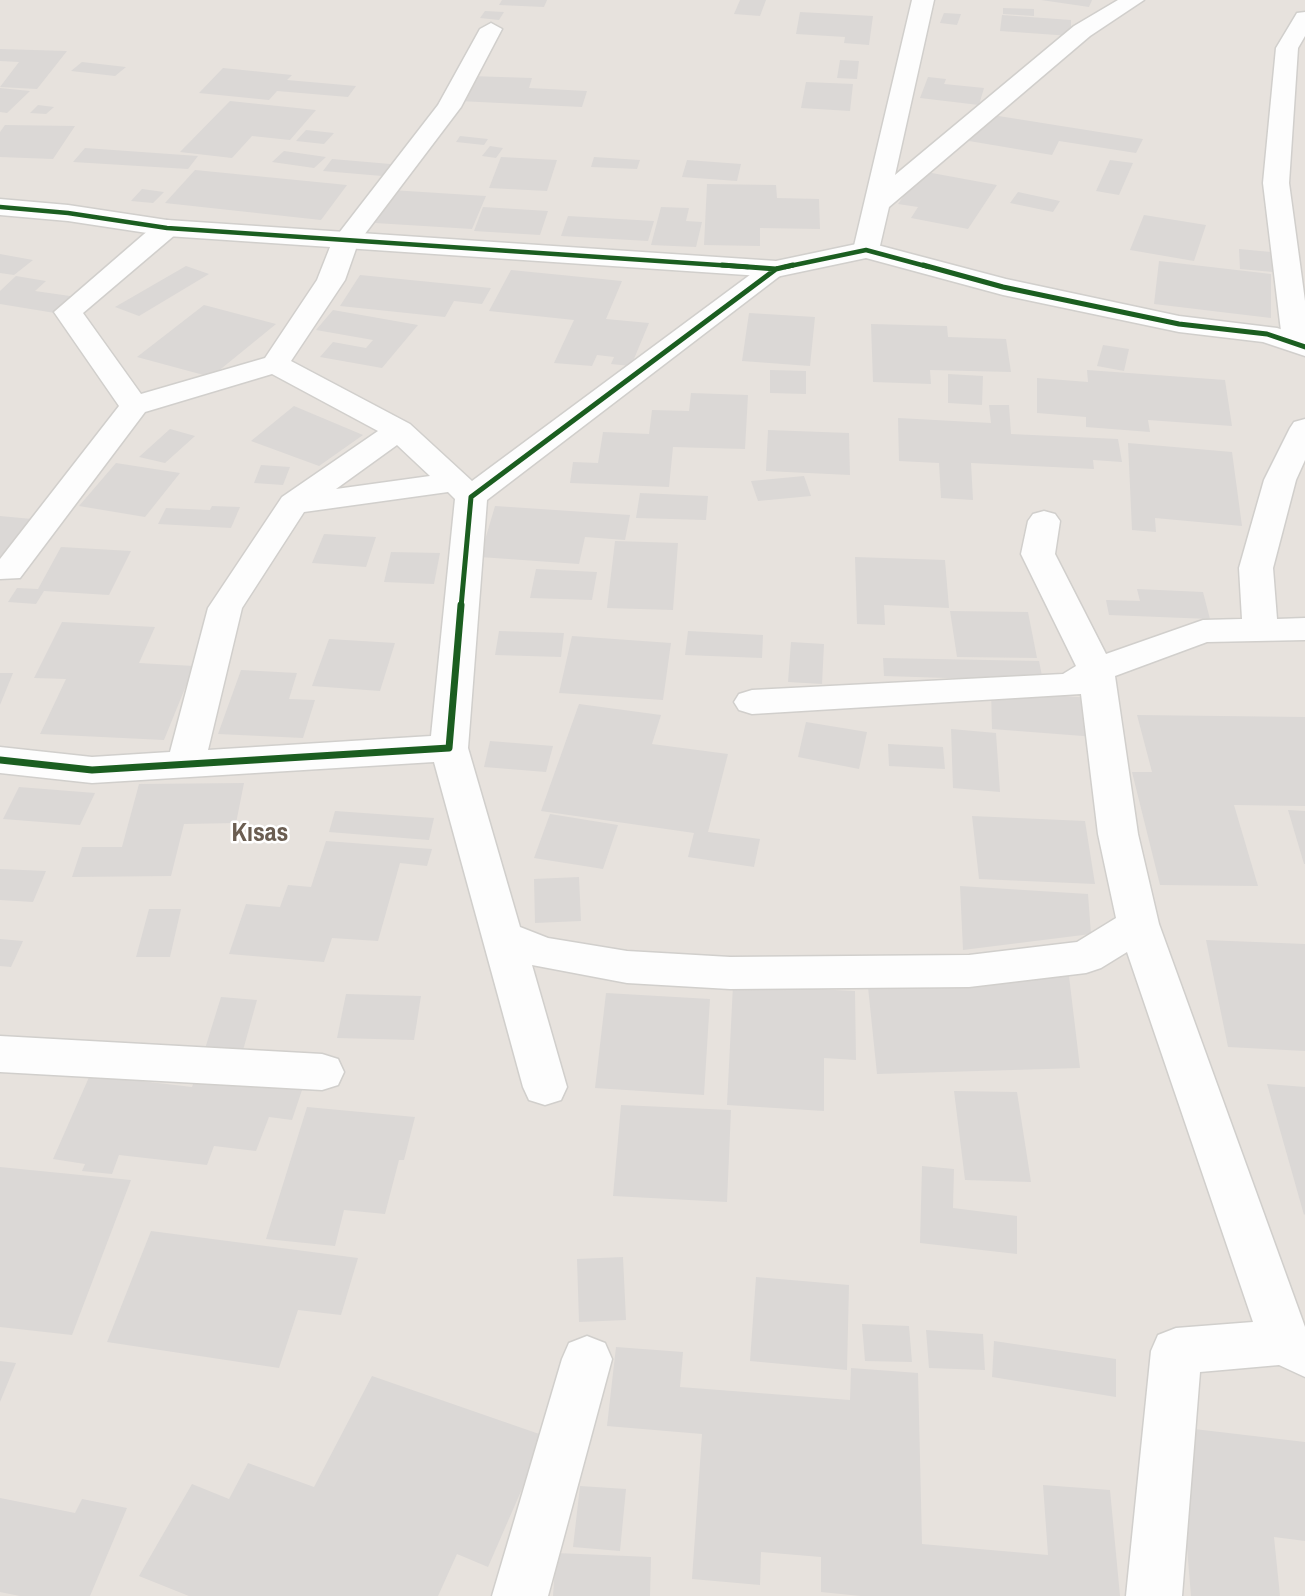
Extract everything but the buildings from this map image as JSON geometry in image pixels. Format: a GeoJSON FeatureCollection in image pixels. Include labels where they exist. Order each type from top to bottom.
{"type":"FeatureCollection","features":[{"type":"Feature","properties":{"kind":"street"},"geometry":{"type":"LineString","coordinates":[[866,250],[923,0]]}},
{"type":"Feature","properties":{"kind":"street"},"geometry":{"type":"LineString","coordinates":[[874,206],[1083,31],[1133,0]]}},
{"type":"Feature","properties":{"kind":"street"},"geometry":{"type":"LineString","coordinates":[[0,207],[68,213],[167,228],[776,269],[866,250],[1003,288],[1179,324],[1302,336],[1276,183],[1287,48],[1305,18]]}},
{"type":"Feature","properties":{"kind":"street"},"geometry":{"type":"LineString","coordinates":[[8,571],[134,406],[275,365],[331,281],[345,242],[449,107],[491,29]]}},
{"type":"Feature","properties":{"kind":"street"},"geometry":{"type":"LineString","coordinates":[[0,182],[68,213]]}},
{"type":"Feature","properties":{"kind":"street"},"geometry":{"type":"LineString","coordinates":[[134,406],[68,312],[167,228]]}},
{"type":"Feature","properties":{"kind":"street"},"geometry":{"type":"LineString","coordinates":[[293,504],[463,489],[776,269]]}},
{"type":"Feature","properties":{"kind":"street"},"geometry":{"type":"LineString","coordinates":[[275,365],[399,430],[463,489]]}},
{"type":"Feature","properties":{"kind":"street"},"geometry":{"type":"LineString","coordinates":[[1260,630],[1256,568],[1280,480],[1305,429]]}},
{"type":"Feature","properties":{"kind":"street"},"geometry":{"type":"LineString","coordinates":[[186,766],[225,608],[293,504],[399,430]]}},
{"type":"Feature","properties":{"kind":"street"},"geometry":{"type":"LineString","coordinates":[[463,489],[450,748],[545,1087]]}},
{"type":"Feature","properties":{"kind":"street"},"geometry":{"type":"LineString","coordinates":[[1044,520],[1038,554],[1096,670],[1118,834],[1138,924],[1295,1348],[1176,1351],[1154,1596]]}},
{"type":"Feature","properties":{"kind":"street"},"geometry":{"type":"LineString","coordinates":[[752,702],[1070,685],[1096,670],[1203,631],[1305,629]]}},
{"type":"Feature","properties":{"kind":"street"},"geometry":{"type":"LineString","coordinates":[[0,760],[92,770],[450,748]]}},
{"type":"Feature","properties":{"kind":"street"},"geometry":{"type":"LineString","coordinates":[[502,937],[543,953],[627,967],[730,973],[969,971],[1086,957],[1138,924]]}},
{"type":"Feature","properties":{"kind":"street"},"geometry":{"type":"LineString","coordinates":[[0,1054],[321,1072]]}},
{"type":"Feature","properties":{"kind":"street"},"geometry":{"type":"LineString","coordinates":[[520,1596],[587,1360]]}},
{"type":"Feature","properties":{"kind":"shaded area"},"geometry":{"type":"Polygon","coordinates":[[[0,0],[1305,0],[1305,1596],[0,1596],[0,0]]]}},
{"type":"Feature","properties":{"kind":"cycle path"},"geometry":{"type":"LineString","coordinates":[[0,207],[68,213],[167,228],[776,269],[866,250],[1003,287],[1179,324],[1267,334],[1305,347]]}},
{"type":"Feature","properties":{"kind":"cycle path"},"geometry":{"type":"LineString","coordinates":[[0,760],[92,770],[449,748],[471,497],[776,269]]}},
{"type":"Feature","properties":{"kind":"district","name":"Kısas"},"geometry":{"type":"Point","coordinates":[260,834]}}]}
